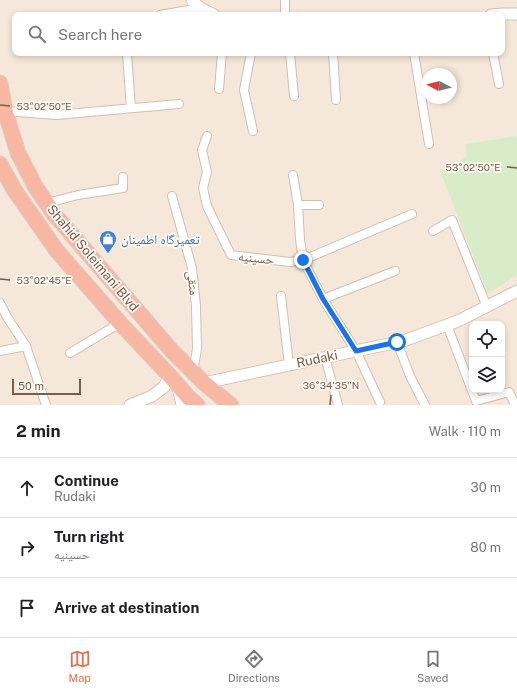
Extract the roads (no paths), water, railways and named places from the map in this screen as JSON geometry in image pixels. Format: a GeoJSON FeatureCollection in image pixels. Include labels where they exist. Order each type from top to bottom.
{"type":"FeatureCollection","features":[{"type":"Feature","properties":{"kind":"highway","name":"Shahid Soleimani Blvd"},"geometry":{"type":"LineString","coordinates":[[0,83],[5,112],[18,153],[35,186],[54,214],[162,339],[199,377],[231,405]]}},
{"type":"Feature","properties":{"kind":"highway","name":"Shahid Soleimani Blvd"},"geometry":{"type":"LineString","coordinates":[[0,164],[14,192],[57,251],[120,323],[197,405]]}},
{"type":"Feature","properties":{"kind":"main road"},"geometry":{"type":"LineString","coordinates":[[196,4],[209,12]]}},
{"type":"Feature","properties":{"kind":"main road"},"geometry":{"type":"LineString","coordinates":[[505,14],[517,14]]}},
{"type":"Feature","properties":{"kind":"main road","name":"Rudaki"},"geometry":{"type":"LineString","coordinates":[[199,377],[289,365],[403,341],[458,321],[517,291]]}},
{"type":"Feature","properties":{"kind":"main road"},"geometry":{"type":"LineString","coordinates":[[130,405],[155,401],[164,387],[174,381],[182,405]]}},
{"type":"Feature","properties":{"kind":"street"},"geometry":{"type":"LineString","coordinates":[[285,0],[285,12]]}},
{"type":"Feature","properties":{"kind":"street"},"geometry":{"type":"LineString","coordinates":[[170,12],[196,4]]}},
{"type":"Feature","properties":{"kind":"street"},"geometry":{"type":"LineString","coordinates":[[127,56],[130,108]]}},
{"type":"Feature","properties":{"kind":"street"},"geometry":{"type":"LineString","coordinates":[[219,89],[222,56]]}},
{"type":"Feature","properties":{"kind":"street"},"geometry":{"type":"LineString","coordinates":[[250,56],[244,90],[253,130]]}},
{"type":"Feature","properties":{"kind":"street"},"geometry":{"type":"LineString","coordinates":[[290,56],[294,96]]}},
{"type":"Feature","properties":{"kind":"street"},"geometry":{"type":"LineString","coordinates":[[333,56],[336,100]]}},
{"type":"Feature","properties":{"kind":"street"},"geometry":{"type":"LineString","coordinates":[[414,56],[429,144]]}},
{"type":"Feature","properties":{"kind":"street"},"geometry":{"type":"LineString","coordinates":[[494,56],[499,84]]}},
{"type":"Feature","properties":{"kind":"street"},"geometry":{"type":"LineString","coordinates":[[5,112],[56,115],[179,104]]}},
{"type":"Feature","properties":{"kind":"street","name":"حسینیه"},"geometry":{"type":"LineString","coordinates":[[207,136],[202,150],[207,172],[203,188],[207,206],[231,255],[290,262],[303,260]]}},
{"type":"Feature","properties":{"kind":"street"},"geometry":{"type":"LineString","coordinates":[[293,175],[298,205],[303,260],[323,299],[356,351],[380,402]]}},
{"type":"Feature","properties":{"kind":"street"},"geometry":{"type":"LineString","coordinates":[[47,203],[78,194],[124,188],[123,177]]}},
{"type":"Feature","properties":{"kind":"street","name":"متقی"},"geometry":{"type":"LineString","coordinates":[[172,196],[192,268],[196,306],[199,377]]}},
{"type":"Feature","properties":{"kind":"street"},"geometry":{"type":"LineString","coordinates":[[298,205],[319,205]]}},
{"type":"Feature","properties":{"kind":"street"},"geometry":{"type":"LineString","coordinates":[[303,260],[412,214]]}},
{"type":"Feature","properties":{"kind":"street"},"geometry":{"type":"LineString","coordinates":[[433,231],[452,220],[487,306]]}},
{"type":"Feature","properties":{"kind":"street"},"geometry":{"type":"LineString","coordinates":[[323,299],[394,271]]}},
{"type":"Feature","properties":{"kind":"street"},"geometry":{"type":"LineString","coordinates":[[281,296],[289,365]]}},
{"type":"Feature","properties":{"kind":"street"},"geometry":{"type":"LineString","coordinates":[[0,303],[7,317],[26,346],[46,405]]}},
{"type":"Feature","properties":{"kind":"street"},"geometry":{"type":"LineString","coordinates":[[70,353],[120,323]]}},
{"type":"Feature","properties":{"kind":"street"},"geometry":{"type":"LineString","coordinates":[[446,325],[476,401],[509,392],[515,405]]}},
{"type":"Feature","properties":{"kind":"street"},"geometry":{"type":"LineString","coordinates":[[397,342],[410,376],[425,405]]}},
{"type":"Feature","properties":{"kind":"street"},"geometry":{"type":"LineString","coordinates":[[0,351],[26,346]]}},
{"type":"Feature","properties":{"kind":"street"},"geometry":{"type":"LineString","coordinates":[[325,357],[338,405]]}},
{"type":"Feature","properties":{"kind":"place","name":"تعمیرگاه اطمینان"},"geometry":{"type":"Point","coordinates":[108,254]}}]}
